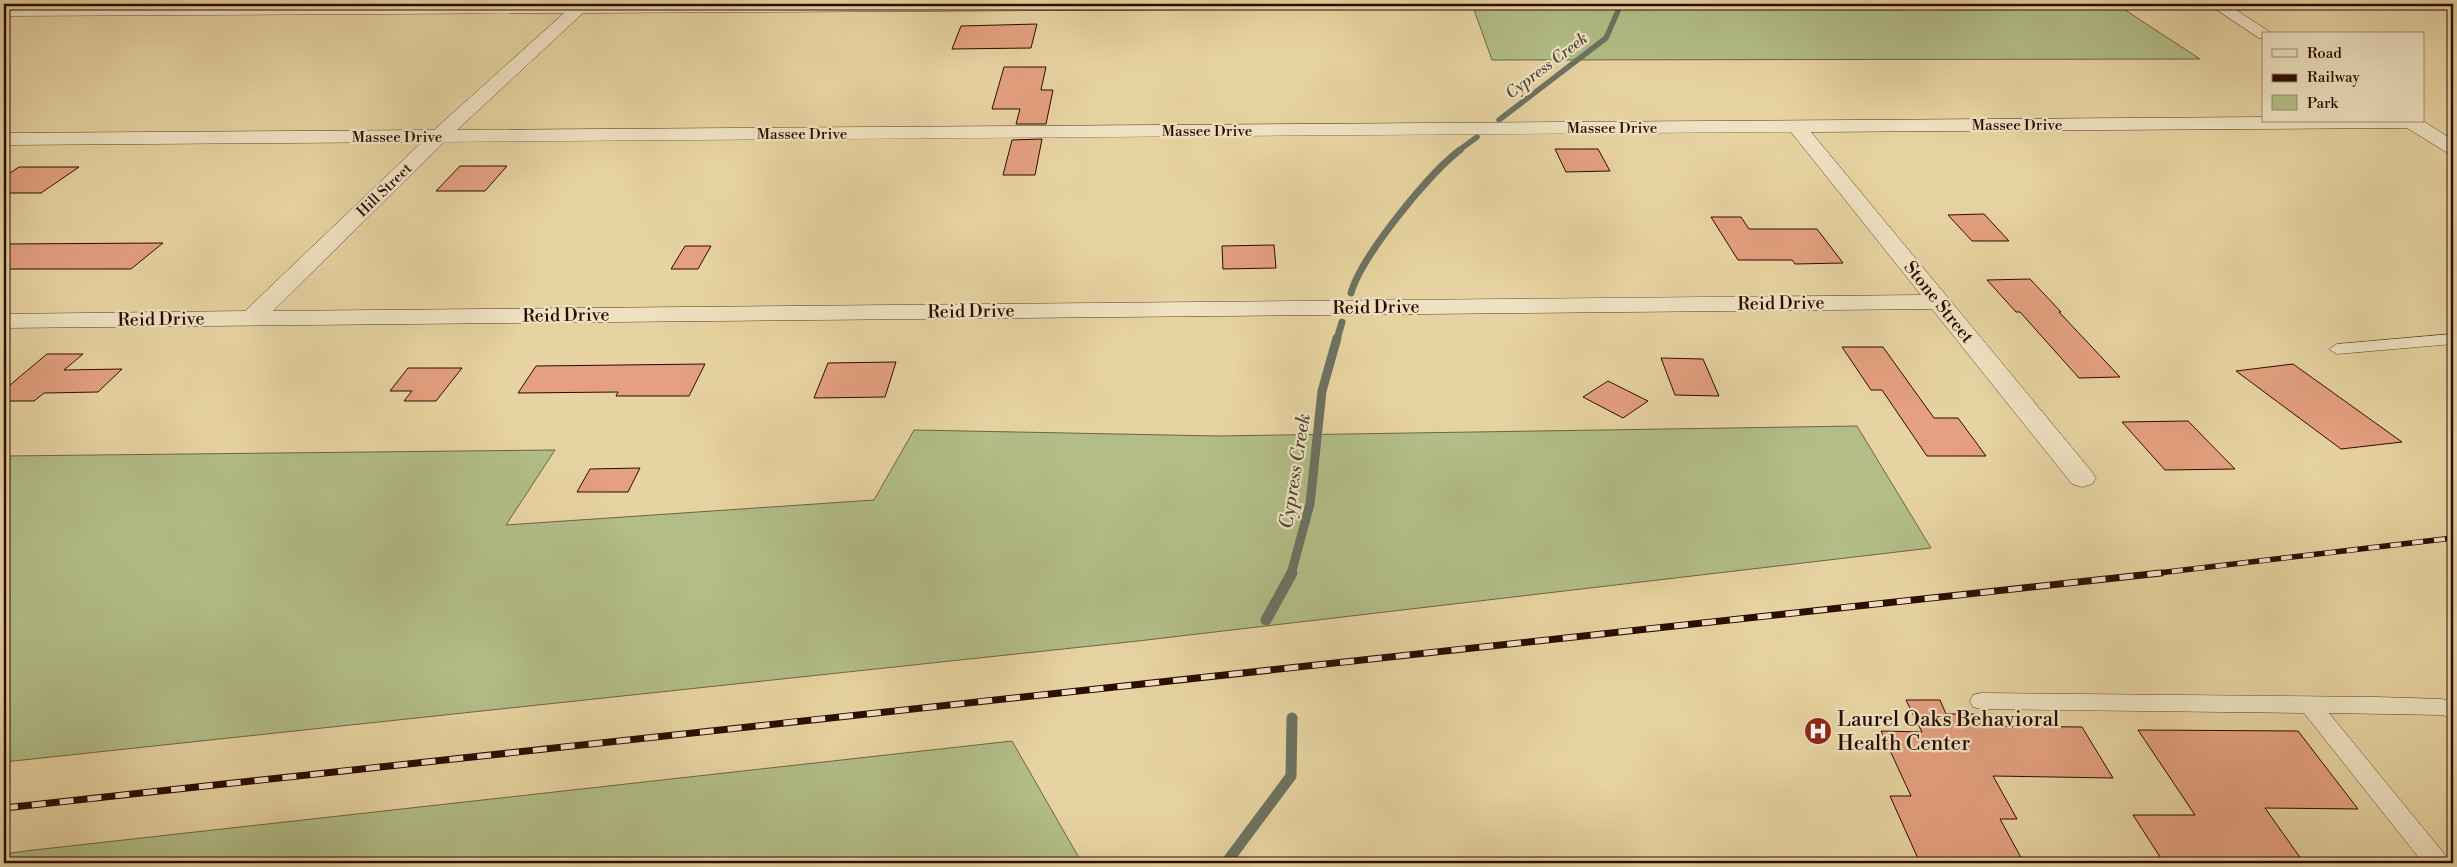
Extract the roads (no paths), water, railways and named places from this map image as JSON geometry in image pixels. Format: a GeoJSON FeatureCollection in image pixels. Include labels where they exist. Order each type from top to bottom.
{"type":"FeatureCollection","features":[{"type":"Feature","properties":{"kind":"street"},"geometry":{"type":"LineString","coordinates":[[4,11],[274,6],[1297,4]]}},
{"type":"Feature","properties":{"kind":"street"},"geometry":{"type":"LineString","coordinates":[[2216,4],[2262,32]]}},
{"type":"Feature","properties":{"kind":"street","name":"Hill Street"},"geometry":{"type":"LineString","coordinates":[[252,318],[439,136],[581,6]]}},
{"type":"Feature","properties":{"kind":"street"},"geometry":{"type":"LineString","coordinates":[[2410,122],[2453,148]]}},
{"type":"Feature","properties":{"kind":"street","name":"Massee Drive"},"geometry":{"type":"LineString","coordinates":[[4,139],[2410,122]]}},
{"type":"Feature","properties":{"kind":"street","name":"Stone Street"},"geometry":{"type":"LineString","coordinates":[[1796,126],[2082,478]]}},
{"type":"Feature","properties":{"kind":"street","name":"Reid Drive"},"geometry":{"type":"LineString","coordinates":[[4,321],[1939,302]]}},
{"type":"Feature","properties":{"kind":"lane"},"geometry":{"type":"LineString","coordinates":[[2337,349],[2453,339]]}},
{"type":"Feature","properties":{"kind":"lane"},"geometry":{"type":"LineString","coordinates":[[1981,701],[2442,707],[2453,710]]}},
{"type":"Feature","properties":{"kind":"lane"},"geometry":{"type":"LineString","coordinates":[[2310,705],[2437,863]]}},
{"type":"Feature","properties":{"kind":"waterway","name":"Cypress Creek"},"geometry":{"type":"LineString","coordinates":[[1499,120],[1606,38],[1621,4]]}},
{"type":"Feature","properties":{"kind":"waterway","name":"Cypress Creek"},"geometry":{"type":"LineString","coordinates":[[1458,151],[1477,137]]}},
{"type":"Feature","properties":{"kind":"waterway","name":"Cypress Creek"},"geometry":{"type":"LineString","coordinates":[[1351,293],[1357,277],[1368,259],[1398,217],[1431,177],[1460,150]]}},
{"type":"Feature","properties":{"kind":"waterway","name":"Cypress Creek"},"geometry":{"type":"LineString","coordinates":[[1337,339],[1342,322]]}},
{"type":"Feature","properties":{"kind":"waterway","name":"Cypress Creek"},"geometry":{"type":"LineString","coordinates":[[1291,574],[1310,504],[1322,391],[1337,338]]}},
{"type":"Feature","properties":{"kind":"waterway","name":"Cypress Creek"},"geometry":{"type":"LineString","coordinates":[[1266,620],[1292,573]]}},
{"type":"Feature","properties":{"kind":"waterway","name":"Cypress Creek"},"geometry":{"type":"LineString","coordinates":[[1226,863],[1291,776],[1292,718]]}},
{"type":"Feature","properties":{"kind":"railway"},"geometry":{"type":"LineString","coordinates":[[2150,574],[2453,538]]}},
{"type":"Feature","properties":{"kind":"railway"},"geometry":{"type":"LineString","coordinates":[[4,808],[2161,573]]}},
{"type":"Feature","properties":{"kind":"place","name":"Laurel Oaks Behavioral Health Center"},"geometry":{"type":"Point","coordinates":[1818,731]}}]}
